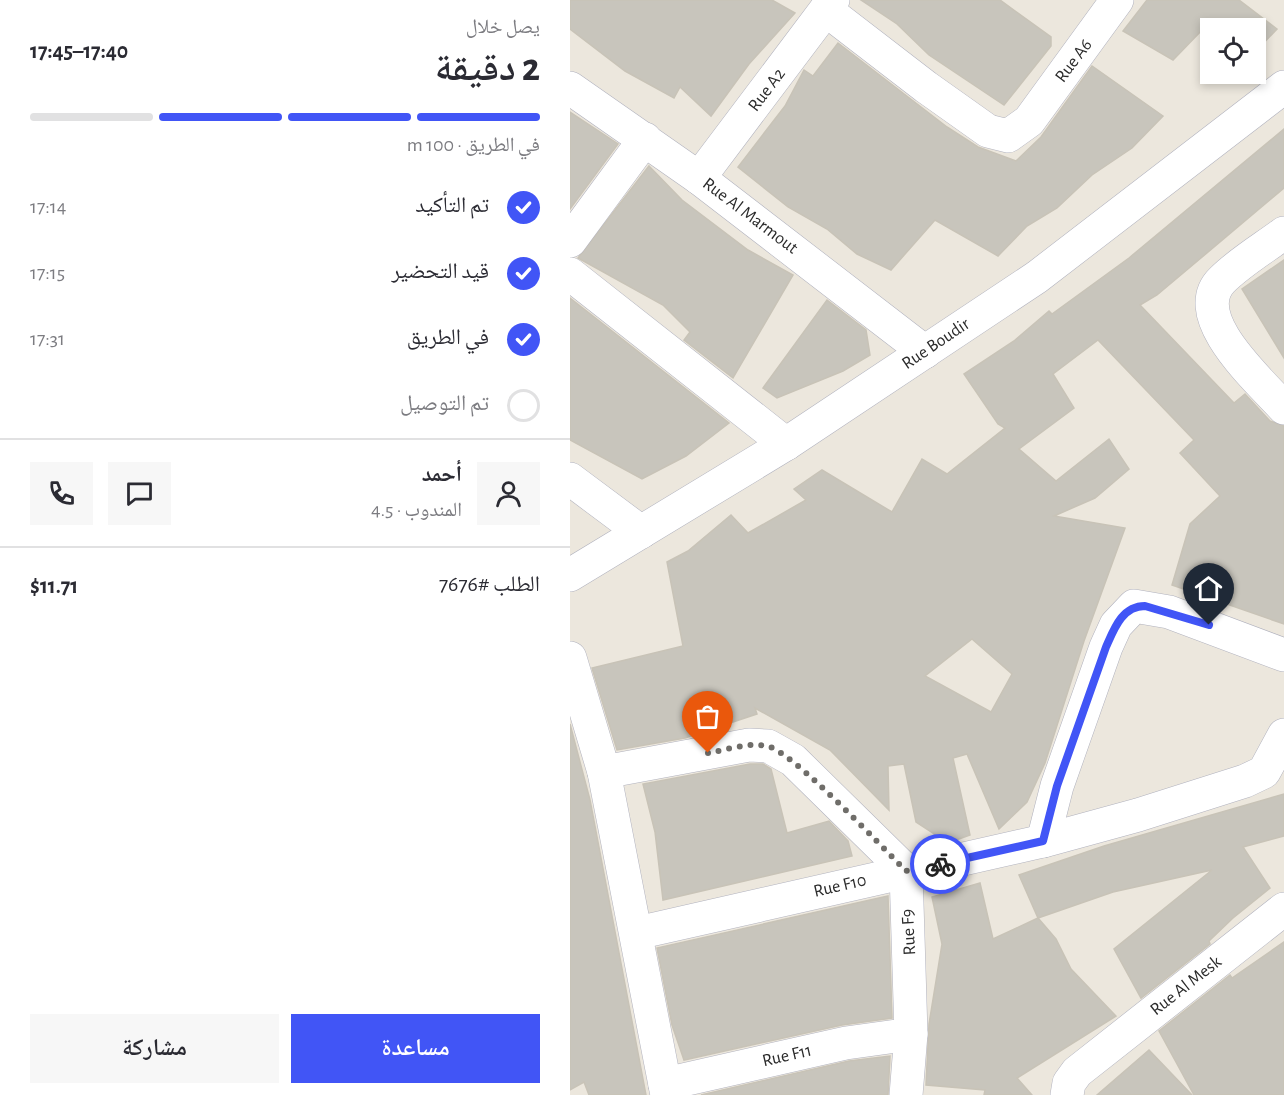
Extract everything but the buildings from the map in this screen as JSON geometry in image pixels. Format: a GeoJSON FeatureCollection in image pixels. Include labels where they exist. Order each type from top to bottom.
{"type":"FeatureCollection","features":[{"type":"Feature","properties":{"kind":"street","name":"Rue A6"},"geometry":{"type":"LineString","coordinates":[[830,5],[926,87],[988,131],[1008,136],[1029,121],[1118,0]]}},
{"type":"Feature","properties":{"kind":"street","name":"Rue A2"},"geometry":{"type":"LineString","coordinates":[[699,178],[830,5]]}},
{"type":"Feature","properties":{"kind":"street","name":"Rue Boudir"},"geometry":{"type":"LineString","coordinates":[[570,575],[786,444],[1037,277],[1284,87]]}},
{"type":"Feature","properties":{"kind":"street","name":"Rue Al Marmout"},"geometry":{"type":"LineString","coordinates":[[570,88],[699,178],[925,352]]}},
{"type":"Feature","properties":{"kind":"street"},"geometry":{"type":"LineString","coordinates":[[570,241],[645,139]]}},
{"type":"Feature","properties":{"kind":"street"},"geometry":{"type":"LineString","coordinates":[[1284,233],[1220,281],[1211,302],[1211,310],[1220,335],[1284,408]]}},
{"type":"Feature","properties":{"kind":"street"},"geometry":{"type":"LineString","coordinates":[[570,274],[786,444]]}},
{"type":"Feature","properties":{"kind":"street"},"geometry":{"type":"LineString","coordinates":[[570,479],[641,532]]}},
{"type":"Feature","properties":{"kind":"street"},"geometry":{"type":"LineString","coordinates":[[1043,841],[1057,786],[1106,647],[1116,625],[1134,606],[1169,612],[1284,655]]}},
{"type":"Feature","properties":{"kind":"street"},"geometry":{"type":"LineString","coordinates":[[570,658],[604,772],[666,1090]]}},
{"type":"Feature","properties":{"kind":"street","name":"Rue F10"},"geometry":{"type":"LineString","coordinates":[[637,933],[1043,841],[1245,781],[1264,772],[1284,735]]}},
{"type":"Feature","properties":{"kind":"street"},"geometry":{"type":"LineString","coordinates":[[604,772],[749,745],[768,746],[793,760],[906,871]]}},
{"type":"Feature","properties":{"kind":"street","name":"Rue F9"},"geometry":{"type":"LineString","coordinates":[[906,871],[911,1034],[906,1095]]}},
{"type":"Feature","properties":{"kind":"street","name":"Rue Al Mesk"},"geometry":{"type":"LineString","coordinates":[[1067,1095],[1070,1083],[1088,1063],[1284,909]]}},
{"type":"Feature","properties":{"kind":"street","name":"Rue F11"},"geometry":{"type":"LineString","coordinates":[[666,1090],[846,1043],[911,1034]]}},
{"type":"Feature","properties":{"kind":"way so far"},"geometry":{"type":"LineString","coordinates":[[708,753],[749,745],[768,746],[793,760],[906,871],[940,864]]}},
{"type":"Feature","properties":{"kind":"route"},"geometry":{"type":"LineString","coordinates":[[940,864],[1043,841],[1057,786],[1106,647],[1116,625],[1127,612],[1134,606],[1145,606],[1209,625]]}}]}
